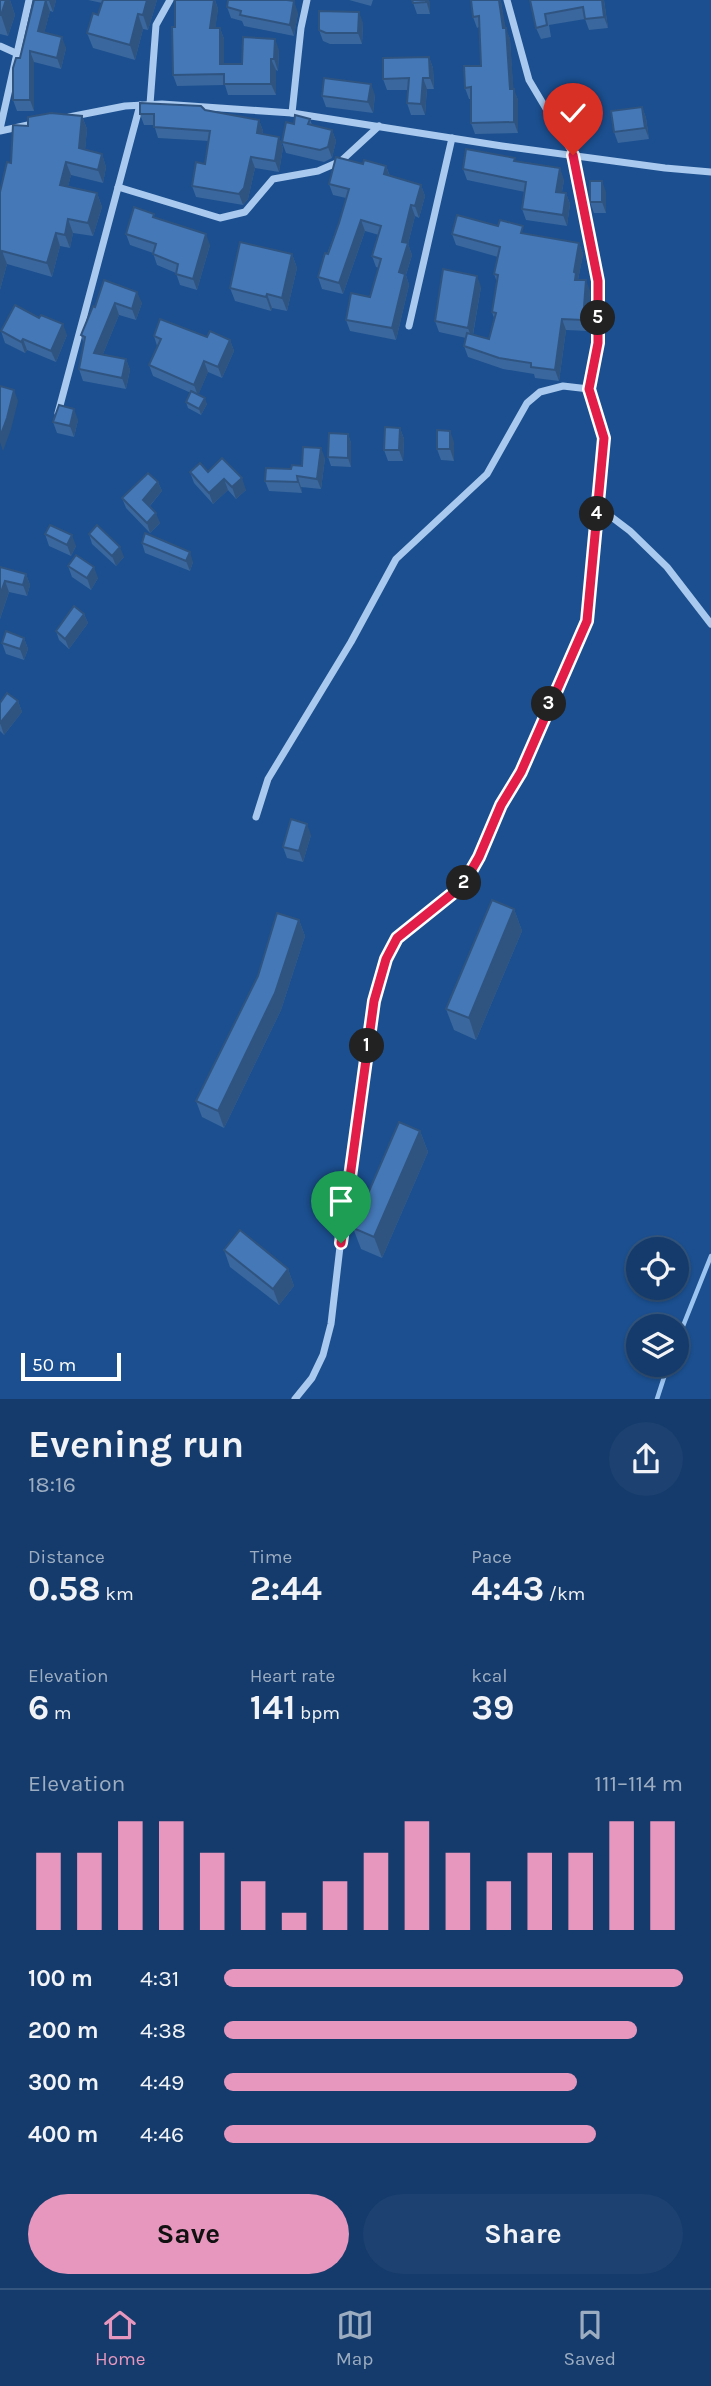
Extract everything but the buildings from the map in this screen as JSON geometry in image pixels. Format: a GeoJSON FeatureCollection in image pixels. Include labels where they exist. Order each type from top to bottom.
{"type":"FeatureCollection","features":[{"type":"Feature","properties":{"kind":"street"},"geometry":{"type":"LineString","coordinates":[[29,0],[0,130],[50,121]]}},
{"type":"Feature","properties":{"kind":"street"},"geometry":{"type":"LineString","coordinates":[[150,104],[156,25],[170,0]]}},
{"type":"Feature","properties":{"kind":"street"},"geometry":{"type":"LineString","coordinates":[[292,113],[301,28],[307,0]]}},
{"type":"Feature","properties":{"kind":"street"},"geometry":{"type":"LineString","coordinates":[[295,1399],[312,1378],[323,1354],[331,1324],[350,1161],[374,1001],[386,959],[397,938],[463,885],[479,857],[501,805],[521,772],[587,621],[604,438],[589,389],[598,343],[598,281],[573,155],[529,80],[507,0]]}},
{"type":"Feature","properties":{"kind":"street"},"geometry":{"type":"LineString","coordinates":[[0,46],[18,54]]}},
{"type":"Feature","properties":{"kind":"street"},"geometry":{"type":"LineString","coordinates":[[62,118],[150,104],[292,113],[664,168],[711,172]]}},
{"type":"Feature","properties":{"kind":"street"},"geometry":{"type":"LineString","coordinates":[[57,414],[140,105]]}},
{"type":"Feature","properties":{"kind":"street"},"geometry":{"type":"LineString","coordinates":[[118,187],[220,218],[245,212],[272,179],[318,171],[341,161],[379,126]]}},
{"type":"Feature","properties":{"kind":"street"},"geometry":{"type":"LineString","coordinates":[[409,326],[452,138]]}},
{"type":"Feature","properties":{"kind":"street"},"geometry":{"type":"LineString","coordinates":[[256,817],[268,779],[331,677],[396,559],[488,474],[527,403],[540,392],[563,386],[589,389]]}},
{"type":"Feature","properties":{"kind":"street"},"geometry":{"type":"LineString","coordinates":[[597,506],[630,531],[667,568],[711,624]]}},
{"type":"Feature","properties":{"kind":"waterway"},"geometry":{"type":"LineString","coordinates":[[688,1314],[711,1256]]}},
{"type":"Feature","properties":{"kind":"waterway"},"geometry":{"type":"LineString","coordinates":[[657,1399],[664,1377]]}},
{"type":"Feature","properties":{"kind":"route"},"geometry":{"type":"LineString","coordinates":[[341,1243],[350,1161],[374,1001],[386,959],[397,938],[463,885],[479,857],[501,805],[521,772],[587,621],[604,438],[589,389],[598,343],[598,281],[573,155]]}}]}
